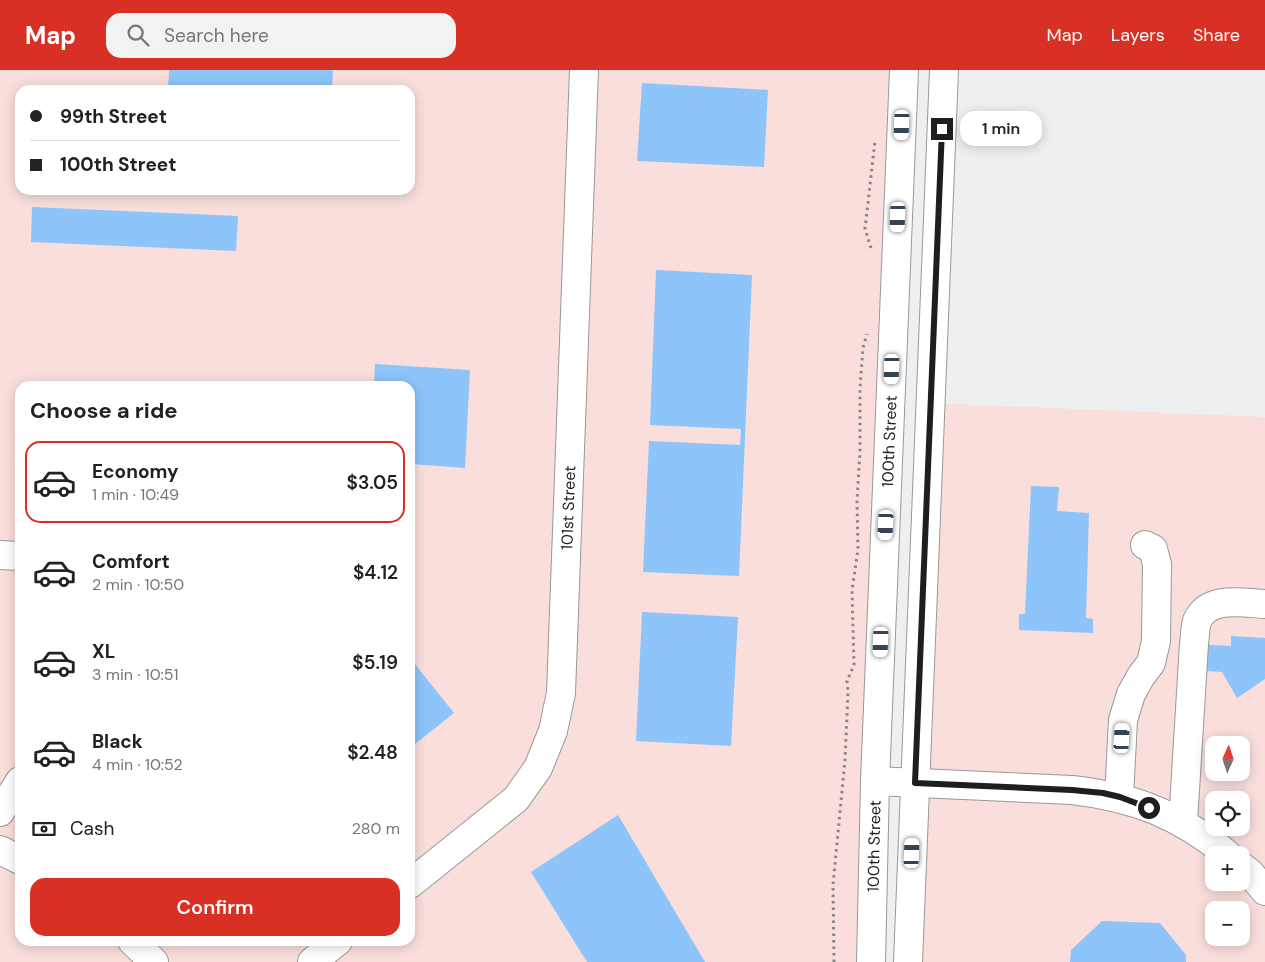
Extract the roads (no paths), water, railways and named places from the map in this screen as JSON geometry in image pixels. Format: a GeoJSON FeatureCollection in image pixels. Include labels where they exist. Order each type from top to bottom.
{"type":"FeatureCollection","features":[{"type":"Feature","properties":{"kind":"main road","name":"101st Street"},"geometry":{"type":"LineString","coordinates":[[415,880],[516,799],[538,768],[553,732],[561,692],[584,70]]}},
{"type":"Feature","properties":{"kind":"main road","name":"100th Street"},"geometry":{"type":"LineString","coordinates":[[871,962],[875,781],[904,70]]}},
{"type":"Feature","properties":{"kind":"main road"},"geometry":{"type":"LineString","coordinates":[[908,962],[944,70]]}},
{"type":"Feature","properties":{"kind":"main road"},"geometry":{"type":"LineString","coordinates":[[1120,797],[1123,720],[1131,694],[1151,663],[1156,641],[1157,564],[1153,549],[1145,545]]}},
{"type":"Feature","properties":{"kind":"main road"},"geometry":{"type":"LineString","coordinates":[[0,555],[15,556]]}},
{"type":"Feature","properties":{"kind":"main road"},"geometry":{"type":"LineString","coordinates":[[1183,824],[1194,644],[1198,620],[1209,607],[1228,601],[1265,604]]}},
{"type":"Feature","properties":{"kind":"main road"},"geometry":{"type":"LineString","coordinates":[[875,781],[1103,793],[1164,813],[1201,833],[1217,846]]}},
{"type":"Feature","properties":{"kind":"main road"},"geometry":{"type":"LineString","coordinates":[[0,812],[15,790]]}},
{"type":"Feature","properties":{"kind":"main road"},"geometry":{"type":"LineString","coordinates":[[0,850],[15,858]]}},
{"type":"Feature","properties":{"kind":"main road"},"geometry":{"type":"LineString","coordinates":[[1250,873],[1265,891]]}},
{"type":"Feature","properties":{"kind":"main road"},"geometry":{"type":"LineString","coordinates":[[137,946],[154,962]]}},
{"type":"Feature","properties":{"kind":"main road"},"geometry":{"type":"LineString","coordinates":[[312,962],[332,946]]}}]}
